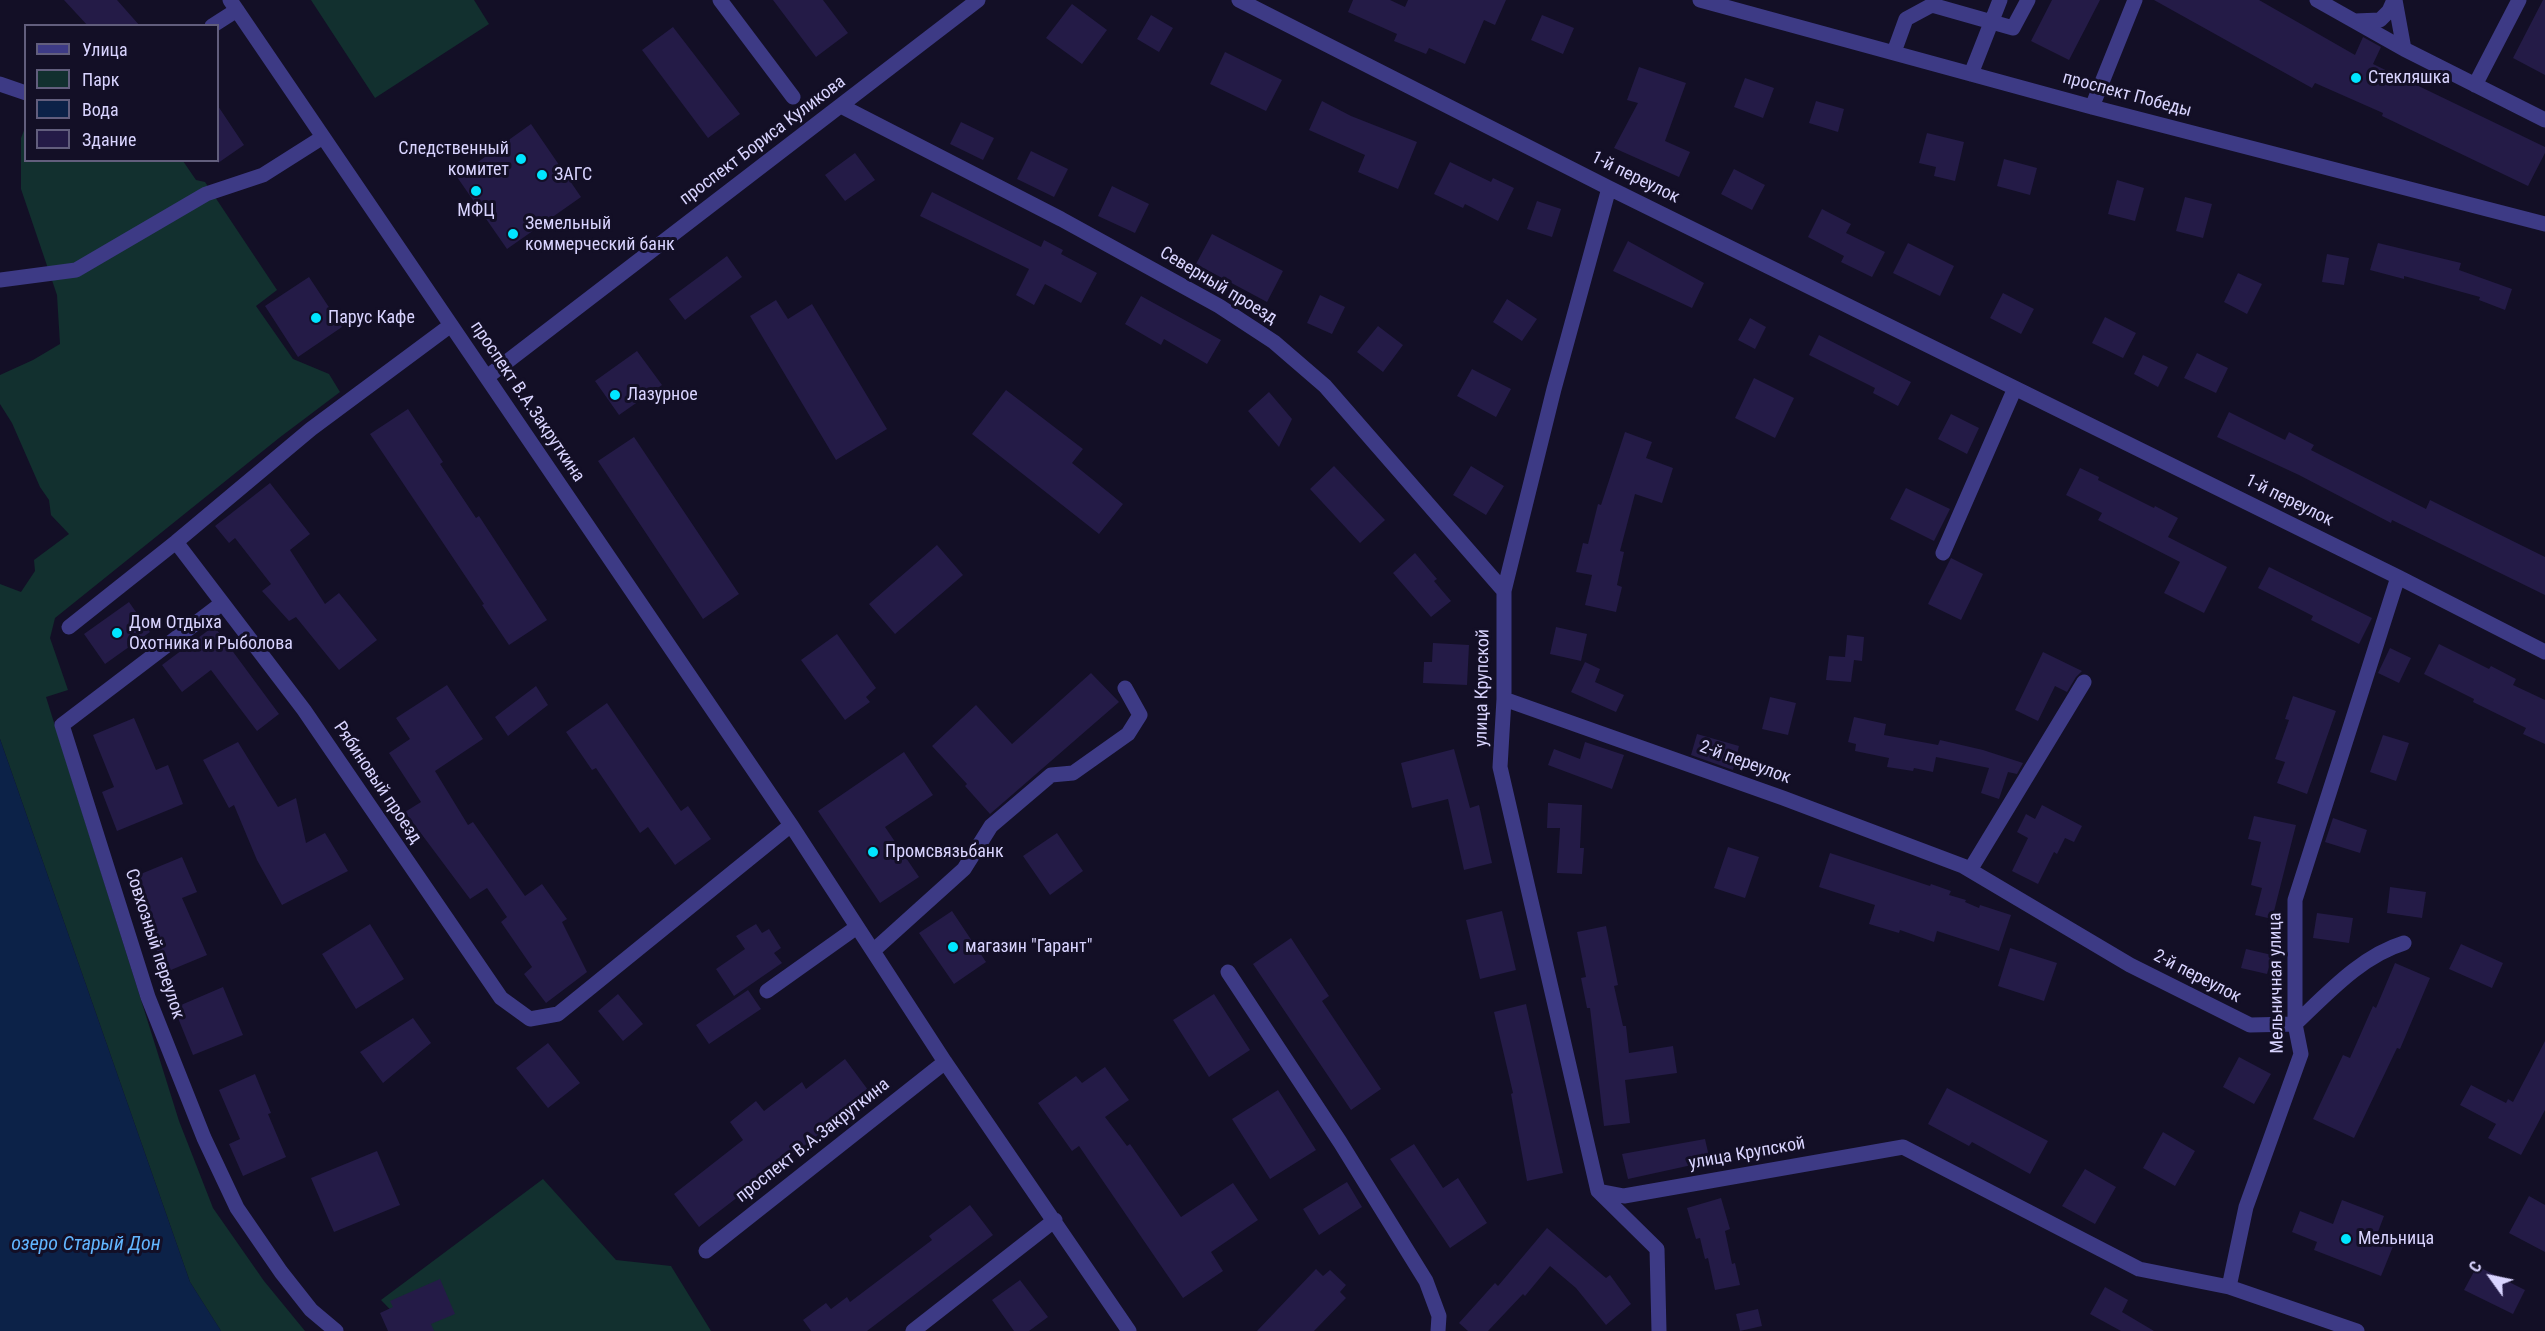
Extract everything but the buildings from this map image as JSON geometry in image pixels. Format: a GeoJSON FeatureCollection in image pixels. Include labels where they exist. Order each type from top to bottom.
{"type":"FeatureCollection","features":[{"type":"Feature","properties":{"kind":"street"},"geometry":{"type":"LineString","coordinates":[[720,0],[793,97]]}},
{"type":"Feature","properties":{"kind":"street","name":"проспект Бориса Куликова"},"geometry":{"type":"LineString","coordinates":[[487,377],[978,0]]}},
{"type":"Feature","properties":{"kind":"street","name":"1-й переулок"},"geometry":{"type":"LineString","coordinates":[[1239,0],[1609,188],[2398,577],[2545,652]]}},
{"type":"Feature","properties":{"kind":"street","name":"проспект Победы"},"geometry":{"type":"LineString","coordinates":[[1700,0],[2092,107],[2544,222]]}},
{"type":"Feature","properties":{"kind":"street"},"geometry":{"type":"LineString","coordinates":[[1971,74],[2000,0]]}},
{"type":"Feature","properties":{"kind":"street"},"geometry":{"type":"LineString","coordinates":[[1894,52],[1906,19],[1933,3],[2013,28],[2028,0]]}},
{"type":"Feature","properties":{"kind":"street"},"geometry":{"type":"LineString","coordinates":[[2092,107],[2135,0]]}},
{"type":"Feature","properties":{"kind":"street"},"geometry":{"type":"LineString","coordinates":[[2317,0],[2404,49],[2545,120]]}},
{"type":"Feature","properties":{"kind":"street"},"geometry":{"type":"LineString","coordinates":[[2355,21],[2380,20],[2395,0]]}},
{"type":"Feature","properties":{"kind":"street"},"geometry":{"type":"LineString","coordinates":[[2395,0],[2404,49]]}},
{"type":"Feature","properties":{"kind":"street"},"geometry":{"type":"LineString","coordinates":[[2475,85],[2519,0]]}},
{"type":"Feature","properties":{"kind":"street"},"geometry":{"type":"LineString","coordinates":[[214,24],[234,5]]}},
{"type":"Feature","properties":{"kind":"street","name":"проспект В.А.Закруткина"},"geometry":{"type":"LineString","coordinates":[[234,5],[791,825],[945,1062],[1129,1331]]}},
{"type":"Feature","properties":{"kind":"street"},"geometry":{"type":"LineString","coordinates":[[0,84],[24,92]]}},
{"type":"Feature","properties":{"kind":"street","name":"Северный проезд"},"geometry":{"type":"LineString","coordinates":[[841,106],[1060,219],[1219,306],[1274,342],[1325,386],[1504,591]]}},
{"type":"Feature","properties":{"kind":"street"},"geometry":{"type":"LineString","coordinates":[[0,280],[76,270],[206,194],[263,175],[323,137]]}},
{"type":"Feature","properties":{"kind":"street","name":"улица Крупской"},"geometry":{"type":"LineString","coordinates":[[1609,188],[1554,388],[1504,591],[1504,699],[1500,767],[1598,1191],[1624,1196],[1903,1147],[2139,1269],[2229,1287]]}},
{"type":"Feature","properties":{"kind":"street"},"geometry":{"type":"LineString","coordinates":[[69,627],[176,542],[311,429],[451,325]]}},
{"type":"Feature","properties":{"kind":"street"},"geometry":{"type":"LineString","coordinates":[[1943,553],[2015,388]]}},
{"type":"Feature","properties":{"kind":"street","name":"Рябиновый проезд"},"geometry":{"type":"LineString","coordinates":[[176,542],[220,604],[304,710],[501,998],[530,1019],[558,1014],[791,825]]}},
{"type":"Feature","properties":{"kind":"street","name":"Мельничная улица"},"geometry":{"type":"LineString","coordinates":[[2229,1287],[2246,1208],[2301,1054],[2295,1024],[2295,900],[2398,577]]}},
{"type":"Feature","properties":{"kind":"street","name":"Совхозный переулок"},"geometry":{"type":"LineString","coordinates":[[220,604],[62,725],[148,997],[204,1138],[237,1208],[281,1272],[329,1329]]}},
{"type":"Feature","properties":{"kind":"street"},"geometry":{"type":"LineString","coordinates":[[1971,870],[2084,682]]}},
{"type":"Feature","properties":{"kind":"street"},"geometry":{"type":"LineString","coordinates":[[873,951],[964,869],[991,826],[1051,775],[1073,773],[1128,734],[1140,715],[1125,688]]}},
{"type":"Feature","properties":{"kind":"street","name":"2-й переулок"},"geometry":{"type":"LineString","coordinates":[[1504,699],[1784,798],[1971,870],[2130,965],[2250,1025],[2295,1024]]}},
{"type":"Feature","properties":{"kind":"street"},"geometry":{"type":"LineString","coordinates":[[767,991],[857,927]]}},
{"type":"Feature","properties":{"kind":"street"},"geometry":{"type":"LineString","coordinates":[[2295,1024],[2345,977],[2391,947],[2404,943]]}},
{"type":"Feature","properties":{"kind":"street"},"geometry":{"type":"LineString","coordinates":[[1228,972],[1340,1142],[1426,1281],[1439,1316],[1438,1331]]}},
{"type":"Feature","properties":{"kind":"street","name":"проспект В.А.Закруткина"},"geometry":{"type":"LineString","coordinates":[[706,1251],[945,1062]]}},
{"type":"Feature","properties":{"kind":"street"},"geometry":{"type":"LineString","coordinates":[[1598,1191],[1657,1249],[1659,1331]]}},
{"type":"Feature","properties":{"kind":"street"},"geometry":{"type":"LineString","coordinates":[[913,1331],[1055,1220]]}},
{"type":"Feature","properties":{"kind":"street"},"geometry":{"type":"LineString","coordinates":[[2229,1287],[2357,1331]]}},
{"type":"Feature","properties":{"kind":"green space"},"geometry":{"type":"Polygon","coordinates":[[[311,0],[474,0],[489,24],[375,98],[311,0]]]}},
{"type":"Feature","properties":{"kind":"green space"},"geometry":{"type":"Polygon","coordinates":[[[24,130],[24,162],[184,162],[196,180],[205,182],[277,290],[256,306],[293,359],[329,374],[340,392],[279,438],[55,618],[50,638],[68,690],[46,697],[179,1121],[213,1208],[264,1281],[305,1331],[221,1331],[190,1282],[0,739],[0,584],[21,592],[35,571],[34,560],[69,534],[51,515],[49,500],[40,487],[12,423],[0,404],[0,375],[33,360],[60,344],[57,295],[21,189],[21,138],[24,130]]]}},
{"type":"Feature","properties":{"kind":"green space"},"geometry":{"type":"Polygon","coordinates":[[[543,1179],[616,1260],[671,1266],[711,1331],[411,1331],[381,1300],[543,1179]]]}},
{"type":"Feature","properties":{"kind":"water","name":"озеро Старый Дон"},"geometry":{"type":"Polygon","coordinates":[[[0,739],[190,1282],[221,1331],[0,1331],[0,739]]]}},
{"type":"Feature","properties":{"kind":"place","name":"Стекляшка"},"geometry":{"type":"Point","coordinates":[2356,78]}},
{"type":"Feature","properties":{"kind":"place","name":"Следственный комитет"},"geometry":{"type":"Point","coordinates":[521,159]}},
{"type":"Feature","properties":{"kind":"place","name":"ЗАГС"},"geometry":{"type":"Point","coordinates":[542,175]}},
{"type":"Feature","properties":{"kind":"place","name":"МФЦ"},"geometry":{"type":"Point","coordinates":[476,191]}},
{"type":"Feature","properties":{"kind":"place","name":"Земельный коммерческий банк"},"geometry":{"type":"Point","coordinates":[513,234]}},
{"type":"Feature","properties":{"kind":"place","name":"Парус Кафе"},"geometry":{"type":"Point","coordinates":[316,318]}},
{"type":"Feature","properties":{"kind":"place","name":"Лазурное"},"geometry":{"type":"Point","coordinates":[615,395]}},
{"type":"Feature","properties":{"kind":"place","name":"Дом Отдыха Охотника и Рыболова"},"geometry":{"type":"Point","coordinates":[117,633]}},
{"type":"Feature","properties":{"kind":"place","name":"Промсвязьбанк"},"geometry":{"type":"Point","coordinates":[873,852]}},
{"type":"Feature","properties":{"kind":"place","name":"магазин \"Гарант\""},"geometry":{"type":"Point","coordinates":[953,947]}},
{"type":"Feature","properties":{"kind":"place","name":"Мельница"},"geometry":{"type":"Point","coordinates":[2346,1239]}}]}
